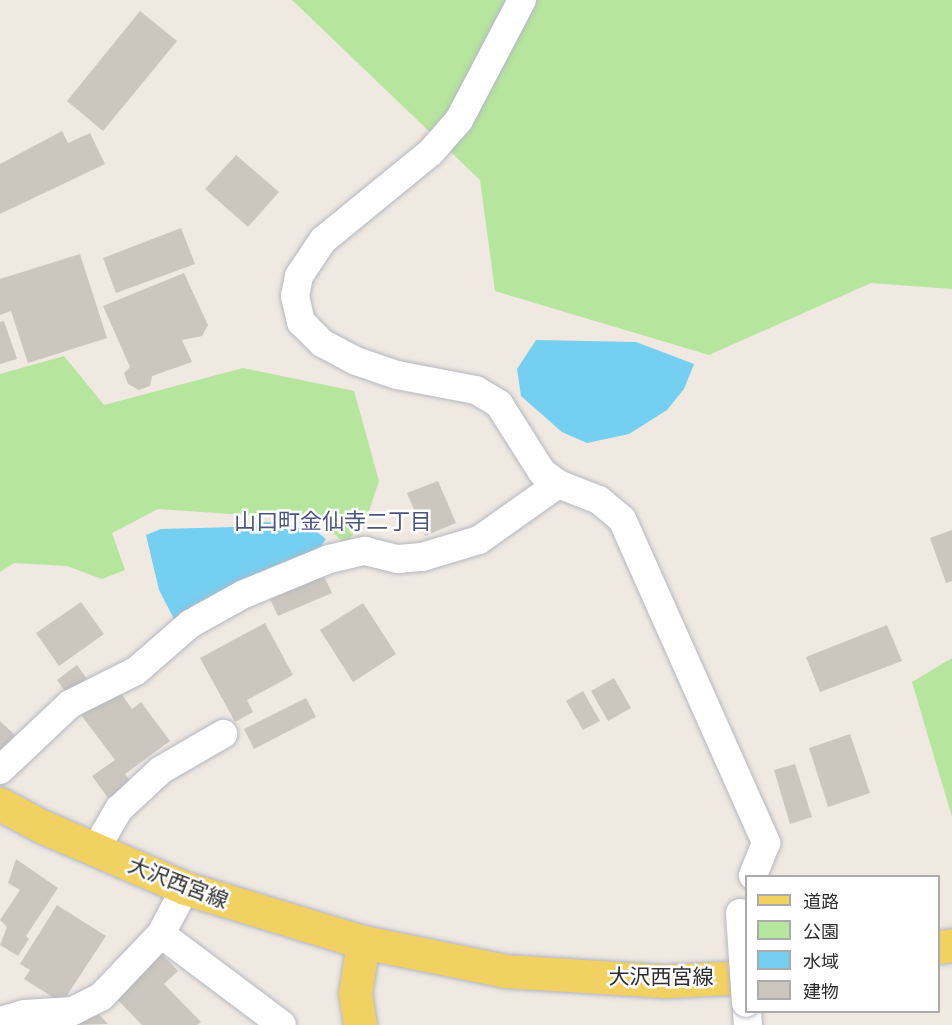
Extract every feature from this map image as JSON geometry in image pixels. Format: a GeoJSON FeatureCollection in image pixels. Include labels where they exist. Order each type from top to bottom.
{"type":"FeatureCollection","features":[{"type":"Feature","properties":{"kind":"main road","name":"大沢西宮線"},"geometry":{"type":"LineString","coordinates":[[0,804],[94,850],[185,888],[363,942],[506,971],[666,981],[745,977]]}},
{"type":"Feature","properties":{"kind":"main road"},"geometry":{"type":"LineString","coordinates":[[360,1025],[355,994],[363,942]]}},
{"type":"Feature","properties":{"kind":"street"},"geometry":{"type":"LineString","coordinates":[[522,0],[459,120],[431,152],[323,240],[299,276],[295,296],[301,322],[322,343],[376,368],[476,390],[499,404],[542,472],[558,484],[599,500],[622,519],[765,843],[753,875]]}},
{"type":"Feature","properties":{"kind":"street"},"geometry":{"type":"LineString","coordinates":[[0,770],[70,704],[136,670],[190,624],[244,594],[329,559],[365,551],[399,559],[422,557],[478,540],[558,484]]}},
{"type":"Feature","properties":{"kind":"street"},"geometry":{"type":"LineString","coordinates":[[94,850],[119,809],[161,770],[223,735]]}},
{"type":"Feature","properties":{"kind":"street"},"geometry":{"type":"LineString","coordinates":[[0,1021],[24,1014],[73,1011],[101,997],[161,934],[185,888]]}},
{"type":"Feature","properties":{"kind":"street"},"geometry":{"type":"LineString","coordinates":[[743,904],[745,954]]}},
{"type":"Feature","properties":{"kind":"street"},"geometry":{"type":"LineString","coordinates":[[161,934],[282,1025]]}},
{"type":"Feature","properties":{"kind":"green space"},"geometry":{"type":"Polygon","coordinates":[[[292,0],[952,0],[952,289],[871,283],[709,355],[495,291],[480,180],[292,0]]]}},
{"type":"Feature","properties":{"kind":"green space"},"geometry":{"type":"Polygon","coordinates":[[[64,356],[104,405],[243,368],[354,391],[379,481],[368,514],[346,544],[317,520],[158,509],[112,533],[125,570],[102,579],[67,566],[14,563],[0,572],[0,374],[64,356]]]}},
{"type":"Feature","properties":{"kind":"green space"},"geometry":{"type":"Polygon","coordinates":[[[952,658],[952,817],[912,682],[952,658]]]}},
{"type":"Feature","properties":{"kind":"water"},"geometry":{"type":"Polygon","coordinates":[[[536,340],[636,342],[694,364],[684,389],[667,410],[629,434],[587,443],[562,432],[521,396],[517,369],[536,340]]]}},
{"type":"Feature","properties":{"kind":"water"},"geometry":{"type":"Polygon","coordinates":[[[267,522],[313,529],[326,539],[318,550],[195,604],[174,619],[159,590],[146,535],[161,529],[234,527],[267,522]]]}},
{"type":"Feature","properties":{"kind":"building"},"geometry":{"type":"Polygon","coordinates":[[[140,11],[177,41],[103,131],[67,101],[140,11]]]}},
{"type":"Feature","properties":{"kind":"building"},"geometry":{"type":"Polygon","coordinates":[[[62,131],[68,143],[90,133],[105,164],[0,214],[0,164],[62,131]]]}},
{"type":"Feature","properties":{"kind":"building"},"geometry":{"type":"Polygon","coordinates":[[[236,155],[279,192],[248,227],[205,189],[236,155]]]}},
{"type":"Feature","properties":{"kind":"building"},"geometry":{"type":"Polygon","coordinates":[[[181,228],[195,264],[116,293],[103,258],[181,228]]]}},
{"type":"Feature","properties":{"kind":"building"},"geometry":{"type":"Polygon","coordinates":[[[80,254],[107,338],[28,363],[11,311],[0,315],[0,279],[80,254]]]}},
{"type":"Feature","properties":{"kind":"building"},"geometry":{"type":"Polygon","coordinates":[[[184,273],[208,325],[202,336],[182,340],[192,362],[152,376],[150,386],[139,390],[128,384],[124,373],[130,367],[103,306],[184,273]]]}},
{"type":"Feature","properties":{"kind":"building"},"geometry":{"type":"Polygon","coordinates":[[[4,321],[17,359],[0,364],[0,322],[4,321]]]}},
{"type":"Feature","properties":{"kind":"building"},"geometry":{"type":"Polygon","coordinates":[[[438,481],[456,523],[425,536],[407,493],[438,481]]]}},
{"type":"Feature","properties":{"kind":"building"},"geometry":{"type":"Polygon","coordinates":[[[952,530],[952,581],[946,583],[930,538],[952,530]]]}},
{"type":"Feature","properties":{"kind":"building"},"geometry":{"type":"Polygon","coordinates":[[[324,576],[332,593],[278,616],[270,599],[324,576]]]}},
{"type":"Feature","properties":{"kind":"building"},"geometry":{"type":"Polygon","coordinates":[[[81,602],[104,634],[59,666],[36,633],[81,602]]]}},
{"type":"Feature","properties":{"kind":"building"},"geometry":{"type":"Polygon","coordinates":[[[363,603],[396,654],[353,682],[320,630],[363,603]]]}},
{"type":"Feature","properties":{"kind":"building"},"geometry":{"type":"Polygon","coordinates":[[[265,623],[293,675],[247,700],[253,712],[235,722],[200,658],[265,623]]]}},
{"type":"Feature","properties":{"kind":"building"},"geometry":{"type":"Polygon","coordinates":[[[887,625],[902,661],[820,692],[806,657],[887,625]]]}},
{"type":"Feature","properties":{"kind":"building"},"geometry":{"type":"Polygon","coordinates":[[[77,665],[87,679],[67,694],[57,680],[77,665]]]}},
{"type":"Feature","properties":{"kind":"building"},"geometry":{"type":"Polygon","coordinates":[[[614,678],[631,708],[608,721],[591,691],[614,678]]]}},
{"type":"Feature","properties":{"kind":"building"},"geometry":{"type":"Polygon","coordinates":[[[117,688],[132,709],[141,702],[170,741],[125,774],[134,786],[111,802],[92,776],[115,760],[81,715],[117,688]]]}},
{"type":"Feature","properties":{"kind":"building"},"geometry":{"type":"Polygon","coordinates":[[[583,691],[600,721],[583,730],[566,701],[583,691]]]}},
{"type":"Feature","properties":{"kind":"building"},"geometry":{"type":"Polygon","coordinates":[[[306,698],[316,717],[254,749],[244,729],[306,698]]]}},
{"type":"Feature","properties":{"kind":"building"},"geometry":{"type":"Polygon","coordinates":[[[0,721],[15,735],[0,752],[0,721]]]}},
{"type":"Feature","properties":{"kind":"building"},"geometry":{"type":"Polygon","coordinates":[[[850,734],[870,793],[828,807],[809,748],[850,734]]]}},
{"type":"Feature","properties":{"kind":"building"},"geometry":{"type":"Polygon","coordinates":[[[795,764],[812,817],[790,824],[774,770],[795,764]]]}},
{"type":"Feature","properties":{"kind":"building"},"geometry":{"type":"Polygon","coordinates":[[[16,859],[58,888],[26,936],[29,939],[18,956],[0,945],[7,927],[0,920],[20,890],[8,883],[16,859]]]}},
{"type":"Feature","properties":{"kind":"building"},"geometry":{"type":"Polygon","coordinates":[[[57,905],[106,936],[62,1003],[24,979],[30,970],[20,964],[57,905]]]}},
{"type":"Feature","properties":{"kind":"building"},"geometry":{"type":"Polygon","coordinates":[[[157,949],[178,971],[164,984],[201,1022],[197,1025],[142,1025],[111,993],[157,949]]]}},
{"type":"Feature","properties":{"kind":"building"},"geometry":{"type":"Polygon","coordinates":[[[93,1008],[108,1024],[75,1025],[93,1008]]]}},
{"type":"Feature","properties":{"kind":"district","name":"山口町金仙寺二丁目"},"geometry":{"type":"Point","coordinates":[333,522]}}]}
